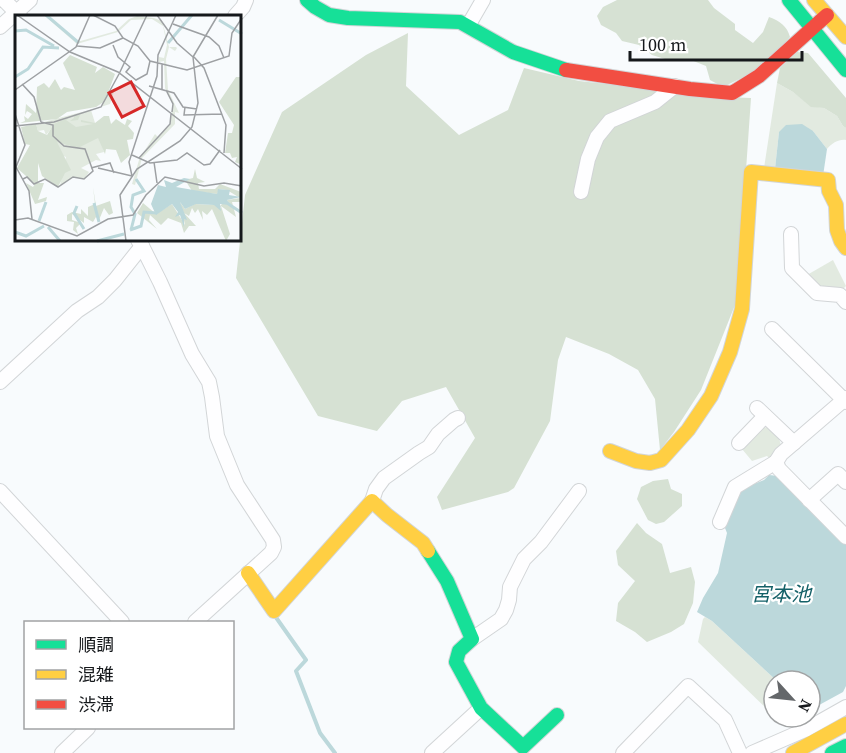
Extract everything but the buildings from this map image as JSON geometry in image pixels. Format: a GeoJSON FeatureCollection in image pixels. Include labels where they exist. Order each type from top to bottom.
{"type":"FeatureCollection","features":[{"type":"Feature","properties":{"kind":"main road"},"geometry":{"type":"LineString","coordinates":[[307,0],[329,15],[348,18],[460,22],[513,51],[569,70],[690,89],[732,93],[759,76],[827,15]]}},
{"type":"Feature","properties":{"kind":"main road"},"geometry":{"type":"LineString","coordinates":[[789,0],[846,70]]}},
{"type":"Feature","properties":{"kind":"main road"},"geometry":{"type":"LineString","coordinates":[[814,0],[846,37]]}},
{"type":"Feature","properties":{"kind":"main road"},"geometry":{"type":"LineString","coordinates":[[610,451],[636,461],[650,463],[661,460],[688,430],[711,396],[729,352],[742,309],[752,172],[828,180],[828,191],[836,205],[837,230],[846,248]]}},
{"type":"Feature","properties":{"kind":"main road"},"geometry":{"type":"LineString","coordinates":[[248,573],[274,611],[372,501],[423,543],[447,581],[472,639],[458,650],[456,662],[481,708],[523,747],[557,715]]}},
{"type":"Feature","properties":{"kind":"main road"},"geometry":{"type":"LineString","coordinates":[[793,753],[846,724]]}},
{"type":"Feature","properties":{"kind":"main road"},"geometry":{"type":"LineString","coordinates":[[832,753],[846,746]]}},
{"type":"Feature","properties":{"kind":"street"},"geometry":{"type":"LineString","coordinates":[[4,0],[18,15],[30,0]]}},
{"type":"Feature","properties":{"kind":"street"},"geometry":{"type":"LineString","coordinates":[[236,15],[246,0]]}},
{"type":"Feature","properties":{"kind":"street"},"geometry":{"type":"LineString","coordinates":[[468,26],[483,0]]}},
{"type":"Feature","properties":{"kind":"street"},"geometry":{"type":"LineString","coordinates":[[0,27],[15,17]]}},
{"type":"Feature","properties":{"kind":"street"},"geometry":{"type":"LineString","coordinates":[[581,192],[588,159],[597,137],[610,121],[655,102],[675,86]]}},
{"type":"Feature","properties":{"kind":"street"},"geometry":{"type":"LineString","coordinates":[[791,234],[792,268],[817,293],[840,295],[846,302]]}},
{"type":"Feature","properties":{"kind":"street"},"geometry":{"type":"LineString","coordinates":[[0,382],[77,310],[98,297],[115,280],[140,243]]}},
{"type":"Feature","properties":{"kind":"street"},"geometry":{"type":"LineString","coordinates":[[140,243],[192,354],[209,382],[217,436],[237,485],[273,540],[272,552],[196,621]]}},
{"type":"Feature","properties":{"kind":"street"},"geometry":{"type":"LineString","coordinates":[[720,522],[735,487],[776,462],[781,454],[845,400],[772,329]]}},
{"type":"Feature","properties":{"kind":"street"},"geometry":{"type":"LineString","coordinates":[[739,443],[761,412],[794,443]]}},
{"type":"Feature","properties":{"kind":"street"},"geometry":{"type":"LineString","coordinates":[[372,501],[376,489],[384,478],[429,447],[438,434],[458,418]]}},
{"type":"Feature","properties":{"kind":"street"},"geometry":{"type":"LineString","coordinates":[[776,462],[779,469],[846,537]]}},
{"type":"Feature","properties":{"kind":"street"},"geometry":{"type":"LineString","coordinates":[[808,500],[838,474],[846,482]]}},
{"type":"Feature","properties":{"kind":"street"},"geometry":{"type":"LineString","coordinates":[[0,491],[121,621]]}},
{"type":"Feature","properties":{"kind":"street"},"geometry":{"type":"LineString","coordinates":[[472,639],[501,619],[509,600],[510,587],[524,559],[541,542],[579,491]]}},
{"type":"Feature","properties":{"kind":"street"},"geometry":{"type":"LineString","coordinates":[[622,753],[688,686],[725,720],[740,753]]}},
{"type":"Feature","properties":{"kind":"street"},"geometry":{"type":"LineString","coordinates":[[752,753],[807,729],[846,707]]}},
{"type":"Feature","properties":{"kind":"street"},"geometry":{"type":"LineString","coordinates":[[432,753],[481,708]]}},
{"type":"Feature","properties":{"kind":"street"},"geometry":{"type":"LineString","coordinates":[[62,753],[87,729]]}},
{"type":"Feature","properties":{"kind":"shaded area"},"geometry":{"type":"Polygon","coordinates":[[[777,83],[811,106],[824,108],[837,116],[846,128],[846,140],[836,142],[827,149],[813,131],[779,132],[775,169],[764,168],[777,83]]]}},
{"type":"Feature","properties":{"kind":"shaded area"},"geometry":{"type":"Polygon","coordinates":[[[833,260],[846,286],[841,291],[819,289],[807,275],[833,260]]]}},
{"type":"Feature","properties":{"kind":"shaded area"},"geometry":{"type":"Polygon","coordinates":[[[760,427],[774,432],[781,445],[769,458],[767,456],[752,461],[742,449],[760,427]]]}},
{"type":"Feature","properties":{"kind":"shaded area"},"geometry":{"type":"Polygon","coordinates":[[[705,617],[712,621],[764,669],[762,669],[762,704],[698,642],[705,617]]]}},
{"type":"Feature","properties":{"kind":"green space"},"geometry":{"type":"Polygon","coordinates":[[[617,0],[708,0],[714,8],[735,24],[735,30],[753,43],[763,32],[769,17],[782,24],[790,37],[764,67],[723,87],[710,80],[706,66],[691,60],[665,59],[652,55],[639,45],[622,41],[616,33],[601,25],[597,16],[603,7],[617,0]]]}},
{"type":"Feature","properties":{"kind":"green space"},"geometry":{"type":"Polygon","coordinates":[[[408,33],[406,86],[459,135],[508,110],[524,68],[579,81],[751,98],[737,300],[701,390],[660,450],[655,399],[638,370],[609,354],[566,337],[558,360],[550,421],[514,488],[508,492],[442,510],[437,497],[475,438],[446,387],[402,401],[377,431],[318,416],[236,278],[240,242],[242,242],[245,195],[282,112],[366,55],[408,33]]]}},
{"type":"Feature","properties":{"kind":"green space"},"geometry":{"type":"Polygon","coordinates":[[[797,52],[808,53],[846,98],[846,128],[837,116],[824,108],[811,107],[793,92],[777,83],[780,68],[797,52]]]}},
{"type":"Feature","properties":{"kind":"green space"},"geometry":{"type":"Polygon","coordinates":[[[668,479],[671,489],[682,494],[682,506],[664,522],[656,524],[648,520],[637,499],[641,487],[653,481],[668,479]]]}},
{"type":"Feature","properties":{"kind":"green space"},"geometry":{"type":"Polygon","coordinates":[[[637,523],[646,533],[662,544],[670,573],[691,567],[695,582],[693,603],[684,624],[647,642],[616,621],[618,603],[635,581],[618,565],[616,551],[637,523]]]}},
{"type":"Feature","properties":{"kind":"water"},"geometry":{"type":"Polygon","coordinates":[[[802,124],[813,131],[827,149],[823,176],[775,169],[779,132],[786,125],[802,124]]]}},
{"type":"Feature","properties":{"kind":"water","name":"宮本池"},"geometry":{"type":"Polygon","coordinates":[[[769,475],[778,476],[846,543],[846,686],[843,692],[822,703],[822,669],[764,669],[712,621],[697,612],[718,573],[727,533],[725,528],[739,490],[764,480],[769,475]]]}},
{"type":"Feature","properties":{"kind":"waterway"},"geometry":{"type":"LineString","coordinates":[[275,616],[306,660],[296,671],[320,733],[335,753]]}},
{"type":"Feature","properties":{"kind":"traffic: fast"},"geometry":{"type":"LineString","coordinates":[[307,0],[329,15],[348,18],[460,22],[513,52],[566,70]]}},
{"type":"Feature","properties":{"kind":"traffic: fast"},"geometry":{"type":"LineString","coordinates":[[789,0],[846,70]]}},
{"type":"Feature","properties":{"kind":"traffic: fast"},"geometry":{"type":"LineString","coordinates":[[428,551],[447,581],[472,639],[459,651],[456,662],[481,708],[523,747],[557,715]]}},
{"type":"Feature","properties":{"kind":"traffic: fast"},"geometry":{"type":"LineString","coordinates":[[832,753],[846,746]]}},
{"type":"Feature","properties":{"kind":"traffic: slow"},"geometry":{"type":"LineString","coordinates":[[814,0],[846,37]]}},
{"type":"Feature","properties":{"kind":"traffic: slow"},"geometry":{"type":"LineString","coordinates":[[610,451],[636,461],[650,463],[661,460],[688,430],[711,396],[730,352],[742,309],[751,172],[828,180],[829,191],[836,205],[837,230],[846,248]]}},
{"type":"Feature","properties":{"kind":"traffic: slow"},"geometry":{"type":"LineString","coordinates":[[248,573],[274,611],[372,501],[423,543],[428,551]]}},
{"type":"Feature","properties":{"kind":"traffic: slow"},"geometry":{"type":"LineString","coordinates":[[793,753],[846,724]]}},
{"type":"Feature","properties":{"kind":"traffic: jam"},"geometry":{"type":"LineString","coordinates":[[566,70],[690,89],[732,93],[759,76],[827,15]]}}]}
